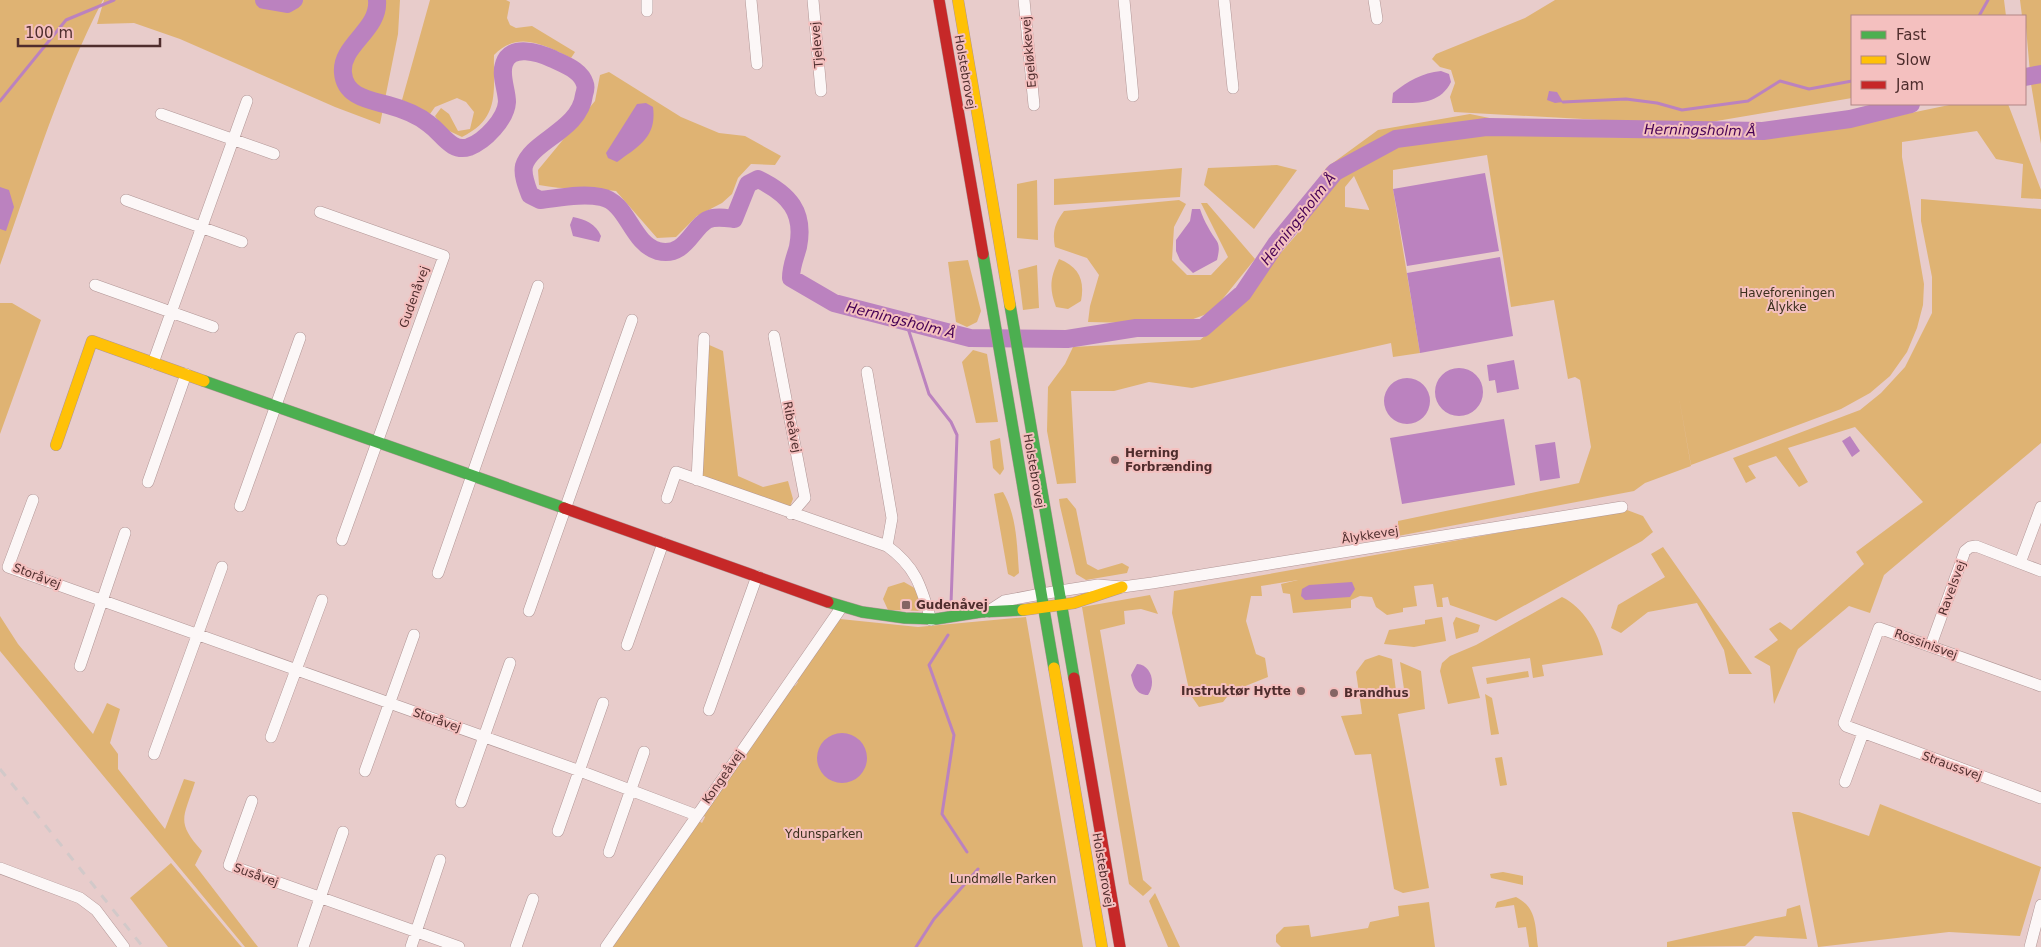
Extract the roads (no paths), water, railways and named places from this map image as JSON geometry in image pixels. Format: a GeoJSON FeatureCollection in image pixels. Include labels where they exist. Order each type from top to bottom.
{"type":"FeatureCollection","features":[{"type":"Feature","properties":{"kind":"main road","name":"Holstebrovej"},"geometry":{"type":"LineString","coordinates":[[939,0],[1102,947]]}},
{"type":"Feature","properties":{"kind":"main road","name":"Holstebrovej"},"geometry":{"type":"LineString","coordinates":[[958,0],[1120,947]]}},
{"type":"Feature","properties":{"kind":"main road"},"geometry":{"type":"LineString","coordinates":[[56,445],[92,341],[756,576],[841,608],[882,617],[931,620],[1062,604]]}},
{"type":"Feature","properties":{"kind":"main road","name":"Ålykkevej"},"geometry":{"type":"LineString","coordinates":[[1062,604],[1103,596],[1122,587]]}},
{"type":"Feature","properties":{"kind":"street"},"geometry":{"type":"LineString","coordinates":[[751,0],[757,64]]}},
{"type":"Feature","properties":{"kind":"street","name":"Tjelevej"},"geometry":{"type":"LineString","coordinates":[[812,0],[821,91]]}},
{"type":"Feature","properties":{"kind":"street","name":"Egeløkkevej"},"geometry":{"type":"LineString","coordinates":[[1024,0],[1034,105]]}},
{"type":"Feature","properties":{"kind":"street"},"geometry":{"type":"LineString","coordinates":[[1124,0],[1133,96]]}},
{"type":"Feature","properties":{"kind":"street"},"geometry":{"type":"LineString","coordinates":[[1224,0],[1232,88]]}},
{"type":"Feature","properties":{"kind":"street"},"geometry":{"type":"LineString","coordinates":[[1374,0],[1377,19]]}},
{"type":"Feature","properties":{"kind":"street"},"geometry":{"type":"LineString","coordinates":[[153,363],[246,101]]}},
{"type":"Feature","properties":{"kind":"street"},"geometry":{"type":"LineString","coordinates":[[161,114],[274,154]]}},
{"type":"Feature","properties":{"kind":"street"},"geometry":{"type":"LineString","coordinates":[[126,200],[242,242]]}},
{"type":"Feature","properties":{"kind":"street","name":"Gudenåvej"},"geometry":{"type":"LineString","coordinates":[[320,212],[444,256],[342,540]]}},
{"type":"Feature","properties":{"kind":"street"},"geometry":{"type":"LineString","coordinates":[[96,285],[212,327]]}},
{"type":"Feature","properties":{"kind":"street"},"geometry":{"type":"LineString","coordinates":[[438,573],[538,286]]}},
{"type":"Feature","properties":{"kind":"street"},"geometry":{"type":"LineString","coordinates":[[529,611],[632,320]]}},
{"type":"Feature","properties":{"kind":"street","name":"Ribeåvej"},"geometry":{"type":"LineString","coordinates":[[774,336],[805,498],[791,514]]}},
{"type":"Feature","properties":{"kind":"street"},"geometry":{"type":"LineString","coordinates":[[240,506],[300,338]]}},
{"type":"Feature","properties":{"kind":"street"},"geometry":{"type":"LineString","coordinates":[[697,480],[704,338]]}},
{"type":"Feature","properties":{"kind":"street"},"geometry":{"type":"LineString","coordinates":[[867,372],[892,518],[887,546]]}},
{"type":"Feature","properties":{"kind":"street"},"geometry":{"type":"LineString","coordinates":[[148,482],[186,374]]}},
{"type":"Feature","properties":{"kind":"street"},"geometry":{"type":"LineString","coordinates":[[667,498],[676,472],[791,514],[887,546],[902,556],[918,578],[931,620]]}},
{"type":"Feature","properties":{"kind":"street","name":"Storåvej"},"geometry":{"type":"LineString","coordinates":[[33,500],[8,567],[580,771],[696,815]]}},
{"type":"Feature","properties":{"kind":"street","name":"Ålykkevej"},"geometry":{"type":"LineString","coordinates":[[1041,594],[1098,585],[1122,587],[1388,546],[1622,506]]}},
{"type":"Feature","properties":{"kind":"street"},"geometry":{"type":"LineString","coordinates":[[2020,563],[2041,507]]}},
{"type":"Feature","properties":{"kind":"street"},"geometry":{"type":"LineString","coordinates":[[80,666],[124,533]]}},
{"type":"Feature","properties":{"kind":"street"},"geometry":{"type":"LineString","coordinates":[[626,645],[662,543]]}},
{"type":"Feature","properties":{"kind":"street","name":"Ravelsvej"},"geometry":{"type":"LineString","coordinates":[[1931,645],[1966,551],[1970,547],[1976,546],[2041,570]]}},
{"type":"Feature","properties":{"kind":"street"},"geometry":{"type":"LineString","coordinates":[[154,754],[222,567]]}},
{"type":"Feature","properties":{"kind":"street"},"geometry":{"type":"LineString","coordinates":[[709,710],[756,576]]}},
{"type":"Feature","properties":{"kind":"street"},"geometry":{"type":"LineString","coordinates":[[987,612],[1004,601],[1041,594]]}},
{"type":"Feature","properties":{"kind":"street"},"geometry":{"type":"LineString","coordinates":[[271,737],[322,600]]}},
{"type":"Feature","properties":{"kind":"street","name":"Kongeåvej"},"geometry":{"type":"LineString","coordinates":[[606,947],[841,608]]}},
{"type":"Feature","properties":{"kind":"street","name":"Rossinisvej"},"geometry":{"type":"LineString","coordinates":[[1844,723],[1879,628],[1931,645],[2041,686]]}},
{"type":"Feature","properties":{"kind":"street"},"geometry":{"type":"LineString","coordinates":[[365,770],[414,635]]}},
{"type":"Feature","properties":{"kind":"street"},"geometry":{"type":"LineString","coordinates":[[461,802],[510,663]]}},
{"type":"Feature","properties":{"kind":"street"},"geometry":{"type":"LineString","coordinates":[[558,831],[603,703]]}},
{"type":"Feature","properties":{"kind":"street","name":"Straussvej"},"geometry":{"type":"LineString","coordinates":[[1844,723],[1846,726],[1863,733],[2041,798]]}},
{"type":"Feature","properties":{"kind":"street"},"geometry":{"type":"LineString","coordinates":[[1845,782],[1863,733]]}},
{"type":"Feature","properties":{"kind":"street"},"geometry":{"type":"LineString","coordinates":[[609,852],[644,752]]}},
{"type":"Feature","properties":{"kind":"street","name":"Susåvej"},"geometry":{"type":"LineString","coordinates":[[252,801],[229,865],[459,947]]}},
{"type":"Feature","properties":{"kind":"street"},"geometry":{"type":"LineString","coordinates":[[303,947],[343,832]]}},
{"type":"Feature","properties":{"kind":"street"},"geometry":{"type":"LineString","coordinates":[[411,947],[440,860]]}},
{"type":"Feature","properties":{"kind":"street"},"geometry":{"type":"LineString","coordinates":[[0,868],[80,898],[96,910],[124,947]]}},
{"type":"Feature","properties":{"kind":"street"},"geometry":{"type":"LineString","coordinates":[[516,947],[533,899]]}},
{"type":"Feature","properties":{"kind":"street"},"geometry":{"type":"LineString","coordinates":[[2030,947],[2041,905]]}},
{"type":"Feature","properties":{"kind":"waterway"},"geometry":{"type":"LineString","coordinates":[[0,101],[66,20],[114,0]]}},
{"type":"Feature","properties":{"kind":"waterway","name":"Herningsholm Å"},"geometry":{"type":"LineString","coordinates":[[264,0],[287,4],[294,0]]}},
{"type":"Feature","properties":{"kind":"waterway","name":"Herningsholm Å"},"geometry":{"type":"LineString","coordinates":[[377,0],[373,20],[347,54],[343,73],[348,87],[366,99],[404,110],[420,117],[447,141],[457,147],[469,147],[482,140],[499,122],[506,109],[507,102],[503,69],[507,58],[512,54],[526,51],[541,54],[567,66],[580,75],[585,84],[581,107],[565,126],[528,157],[524,166],[524,177],[530,195],[540,200],[570,196],[601,197],[610,200],[618,206],[635,232],[649,247],[667,252],[681,246],[707,220],[717,218],[734,219],[748,184],[758,179],[786,198],[797,214],[800,235],[791,278],[834,303],[970,338],[1067,339],[1136,328],[1203,328],[1243,293],[1276,244],[1335,172],[1396,139],[1486,127],[1763,131],[1850,119],[1907,105]]}},
{"type":"Feature","properties":{"kind":"waterway"},"geometry":{"type":"LineString","coordinates":[[1980,15],[1988,0]]}},
{"type":"Feature","properties":{"kind":"waterway","name":"Herningsholm Å"},"geometry":{"type":"LineString","coordinates":[[2026,77],[2041,74]]}},
{"type":"Feature","properties":{"kind":"waterway"},"geometry":{"type":"LineString","coordinates":[[1563,102],[1626,99],[1657,103],[1682,110],[1748,101],[1780,81],[1809,89],[1851,81]]}},
{"type":"Feature","properties":{"kind":"waterway"},"geometry":{"type":"LineString","coordinates":[[906,322],[929,394],[951,422],[957,435],[951,604]]}},
{"type":"Feature","properties":{"kind":"waterway"},"geometry":{"type":"LineString","coordinates":[[948,635],[929,665],[954,735],[942,814],[967,852]]}},
{"type":"Feature","properties":{"kind":"waterway"},"geometry":{"type":"LineString","coordinates":[[916,947],[934,919],[978,869]]}},
{"type":"Feature","properties":{"kind":"railway"},"geometry":{"type":"LineString","coordinates":[[0,769],[143,947]]}},
{"type":"Feature","properties":{"kind":"place","name":"Herning Forbrænding"},"geometry":{"type":"Point","coordinates":[1115,460]}},
{"type":"Feature","properties":{"kind":"place","name":"Gudenåvej"},"geometry":{"type":"Point","coordinates":[906,605]}},
{"type":"Feature","properties":{"kind":"place","name":"Instruktør Hytte"},"geometry":{"type":"Point","coordinates":[1301,691]}},
{"type":"Feature","properties":{"kind":"place","name":"Brandhus"},"geometry":{"type":"Point","coordinates":[1334,693]}},
{"type":"Feature","properties":{"kind":"park label","name":"Haveforeningen Ålykke"},"geometry":{"type":"Point","coordinates":[1787,300]}},
{"type":"Feature","properties":{"kind":"park label","name":"Ydunsparken"},"geometry":{"type":"Point","coordinates":[824,834]}},
{"type":"Feature","properties":{"kind":"park label","name":"Lundmølle Parken"},"geometry":{"type":"Point","coordinates":[1003,879]}}]}
